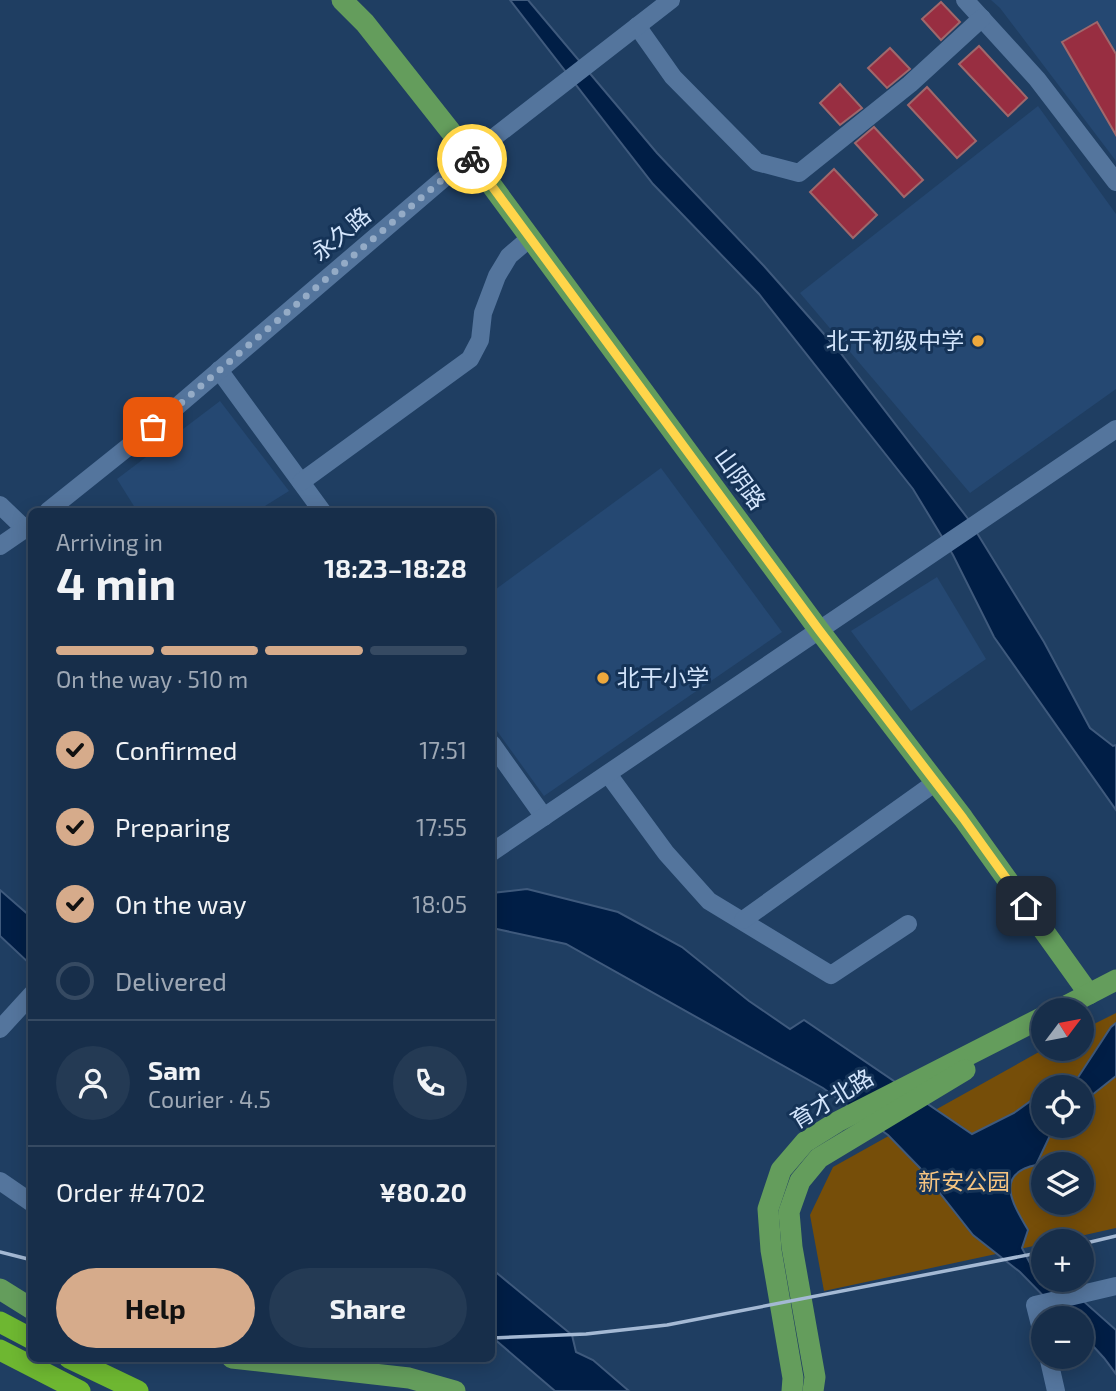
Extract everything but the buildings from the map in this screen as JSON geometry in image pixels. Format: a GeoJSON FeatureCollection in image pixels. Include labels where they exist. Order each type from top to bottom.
{"type":"FeatureCollection","features":[{"type":"Feature","properties":{"kind":"highway"},"geometry":{"type":"LineString","coordinates":[[0,1322],[28,1337]]}},
{"type":"Feature","properties":{"kind":"highway"},"geometry":{"type":"LineString","coordinates":[[0,1350],[80,1391]]}},
{"type":"Feature","properties":{"kind":"highway"},"geometry":{"type":"LineString","coordinates":[[77,1362],[138,1391]]}},
{"type":"Feature","properties":{"kind":"main road","name":"山阴路"},"geometry":{"type":"LineString","coordinates":[[342,0],[365,23],[470,156],[819,630],[936,782],[1089,994]]}},
{"type":"Feature","properties":{"kind":"main road"},"geometry":{"type":"LineString","coordinates":[[1081,998],[1116,980]]}},
{"type":"Feature","properties":{"kind":"main road"},"geometry":{"type":"LineString","coordinates":[[1083,998],[1089,994]]}},
{"type":"Feature","properties":{"kind":"main road","name":"育才北路"},"geometry":{"type":"LineString","coordinates":[[792,1391],[793,1378],[771,1250],[768,1209],[781,1170],[805,1142],[837,1122],[923,1086],[1031,1027]]}},
{"type":"Feature","properties":{"kind":"main road","name":"育才北路"},"geometry":{"type":"LineString","coordinates":[[813,1391],[815,1377],[792,1247],[789,1212],[800,1181],[819,1158],[923,1086]]}},
{"type":"Feature","properties":{"kind":"main road"},"geometry":{"type":"LineString","coordinates":[[2,1285],[28,1307]]}},
{"type":"Feature","properties":{"kind":"main road"},"geometry":{"type":"LineString","coordinates":[[267,1362],[409,1378],[455,1391]]}},
{"type":"Feature","properties":{"kind":"street","name":"永久路"},"geometry":{"type":"LineString","coordinates":[[52,508],[219,370],[470,156],[671,0]]}},
{"type":"Feature","properties":{"kind":"street"},"geometry":{"type":"LineString","coordinates":[[965,0],[1037,79],[1116,182]]}},
{"type":"Feature","properties":{"kind":"street"},"geometry":{"type":"LineString","coordinates":[[637,26],[673,77],[757,162],[799,173],[910,84],[982,18]]}},
{"type":"Feature","properties":{"kind":"street"},"geometry":{"type":"LineString","coordinates":[[301,482],[470,359],[480,340],[483,313],[497,276],[509,256],[530,238]]}},
{"type":"Feature","properties":{"kind":"street"},"geometry":{"type":"LineString","coordinates":[[219,370],[320,508]]}},
{"type":"Feature","properties":{"kind":"street"},"geometry":{"type":"LineString","coordinates":[[495,850],[1116,429]]}},
{"type":"Feature","properties":{"kind":"street"},"geometry":{"type":"LineString","coordinates":[[0,505],[28,527],[0,547]]}},
{"type":"Feature","properties":{"kind":"street"},"geometry":{"type":"LineString","coordinates":[[495,748],[544,817]]}},
{"type":"Feature","properties":{"kind":"street"},"geometry":{"type":"LineString","coordinates":[[608,774],[666,853],[709,901],[831,975],[908,924]]}},
{"type":"Feature","properties":{"kind":"street"},"geometry":{"type":"LineString","coordinates":[[743,920],[936,782]]}},
{"type":"Feature","properties":{"kind":"street"},"geometry":{"type":"LineString","coordinates":[[0,1029],[28,998]]}},
{"type":"Feature","properties":{"kind":"street"},"geometry":{"type":"LineString","coordinates":[[0,1181],[28,1200]]}},
{"type":"Feature","properties":{"kind":"street"},"geometry":{"type":"LineString","coordinates":[[1035,1306],[1110,1287]]}},
{"type":"Feature","properties":{"kind":"street"},"geometry":{"type":"LineString","coordinates":[[1051,1369],[1056,1391]]}},
{"type":"Feature","properties":{"kind":"shaded area"},"geometry":{"type":"Polygon","coordinates":[[[510,0],[528,0],[657,153],[764,266],[839,351],[969,520],[1044,642],[1090,728],[1113,746],[1116,745],[1116,810],[994,637],[953,555],[913,489],[759,294],[653,184],[510,0]]]}},
{"type":"Feature","properties":{"kind":"shaded area"},"geometry":{"type":"Polygon","coordinates":[[[991,0],[1116,0],[1116,161],[1000,8],[991,0]]]}},
{"type":"Feature","properties":{"kind":"shaded area","name":"北干初级中学"},"geometry":{"type":"Polygon","coordinates":[[[1038,106],[1116,214],[1116,389],[970,493],[800,293],[1038,106]]]}},
{"type":"Feature","properties":{"kind":"shaded area"},"geometry":{"type":"Polygon","coordinates":[[[220,401],[289,491],[262,508],[135,508],[117,479],[220,401]]]}},
{"type":"Feature","properties":{"kind":"shaded area","name":"北干小学"},"geometry":{"type":"Polygon","coordinates":[[[661,468],[782,632],[544,796],[495,728],[495,590],[661,468]]]}},
{"type":"Feature","properties":{"kind":"shaded area"},"geometry":{"type":"Polygon","coordinates":[[[937,577],[986,659],[911,711],[851,631],[937,577]]]}},
{"type":"Feature","properties":{"kind":"shaded area"},"geometry":{"type":"Polygon","coordinates":[[[527,889],[618,912],[682,947],[749,1001],[790,1029],[804,1020],[972,1134],[1014,1113],[1031,1101],[1031,1138],[1049,1138],[1042,1152],[1031,1152],[1031,1167],[1015,1176],[1011,1183],[1011,1192],[1017,1211],[1028,1230],[1022,1248],[1031,1265],[1031,1283],[973,1235],[920,1168],[888,1135],[823,1088],[566,944],[495,929],[495,893],[527,889]]]}},
{"type":"Feature","properties":{"kind":"shaded area"},"geometry":{"type":"Polygon","coordinates":[[[0,890],[28,914],[28,962],[0,936],[0,890]]]}},
{"type":"Feature","properties":{"kind":"shaded area"},"geometry":{"type":"Polygon","coordinates":[[[1116,1023],[1116,1076],[1094,1093],[1094,1075],[1080,1075],[1089,1061],[1094,1061],[1094,1053],[1116,1023]]]}},
{"type":"Feature","properties":{"kind":"shaded area"},"geometry":{"type":"Polygon","coordinates":[[[495,1271],[572,1335],[576,1352],[593,1360],[629,1391],[555,1391],[495,1340],[495,1271]]]}},
{"type":"Feature","properties":{"kind":"shaded area"},"geometry":{"type":"Polygon","coordinates":[[[1040,1292],[1073,1292],[1089,1306],[1053,1306],[1040,1292]]]}},
{"type":"Feature","properties":{"kind":"shaded area"},"geometry":{"type":"Polygon","coordinates":[[[1094,1310],[1116,1330],[1116,1374],[1094,1347],[1094,1310]]]}},
{"type":"Feature","properties":{"kind":"green space","name":"新安公园"},"geometry":{"type":"Polygon","coordinates":[[[1116,1013],[1116,1228],[1094,1233],[1094,1229],[1031,1229],[1031,1247],[824,1291],[810,1215],[833,1167],[1031,1056],[1031,1061],[1094,1061],[1094,1024],[1116,1013]]]}},
{"type":"Feature","properties":{"kind":"railway"},"geometry":{"type":"LineString","coordinates":[[1094,1241],[1116,1236]]}},
{"type":"Feature","properties":{"kind":"railway"},"geometry":{"type":"LineString","coordinates":[[0,1252],[28,1259]]}},
{"type":"Feature","properties":{"kind":"railway"},"geometry":{"type":"LineString","coordinates":[[495,1338],[586,1334],[667,1325],[1031,1254]]}},
{"type":"Feature","properties":{"kind":"way so far"},"geometry":{"type":"LineString","coordinates":[[153,427],[470,156],[472,159]]}},
{"type":"Feature","properties":{"kind":"place","name":"北干初级中学"},"geometry":{"type":"Point","coordinates":[978,341]}},
{"type":"Feature","properties":{"kind":"place","name":"北干小学"},"geometry":{"type":"Point","coordinates":[603,678]}},
{"type":"Feature","properties":{"kind":"route"},"geometry":{"type":"LineString","coordinates":[[472,159],[1026,906]]}}]}
